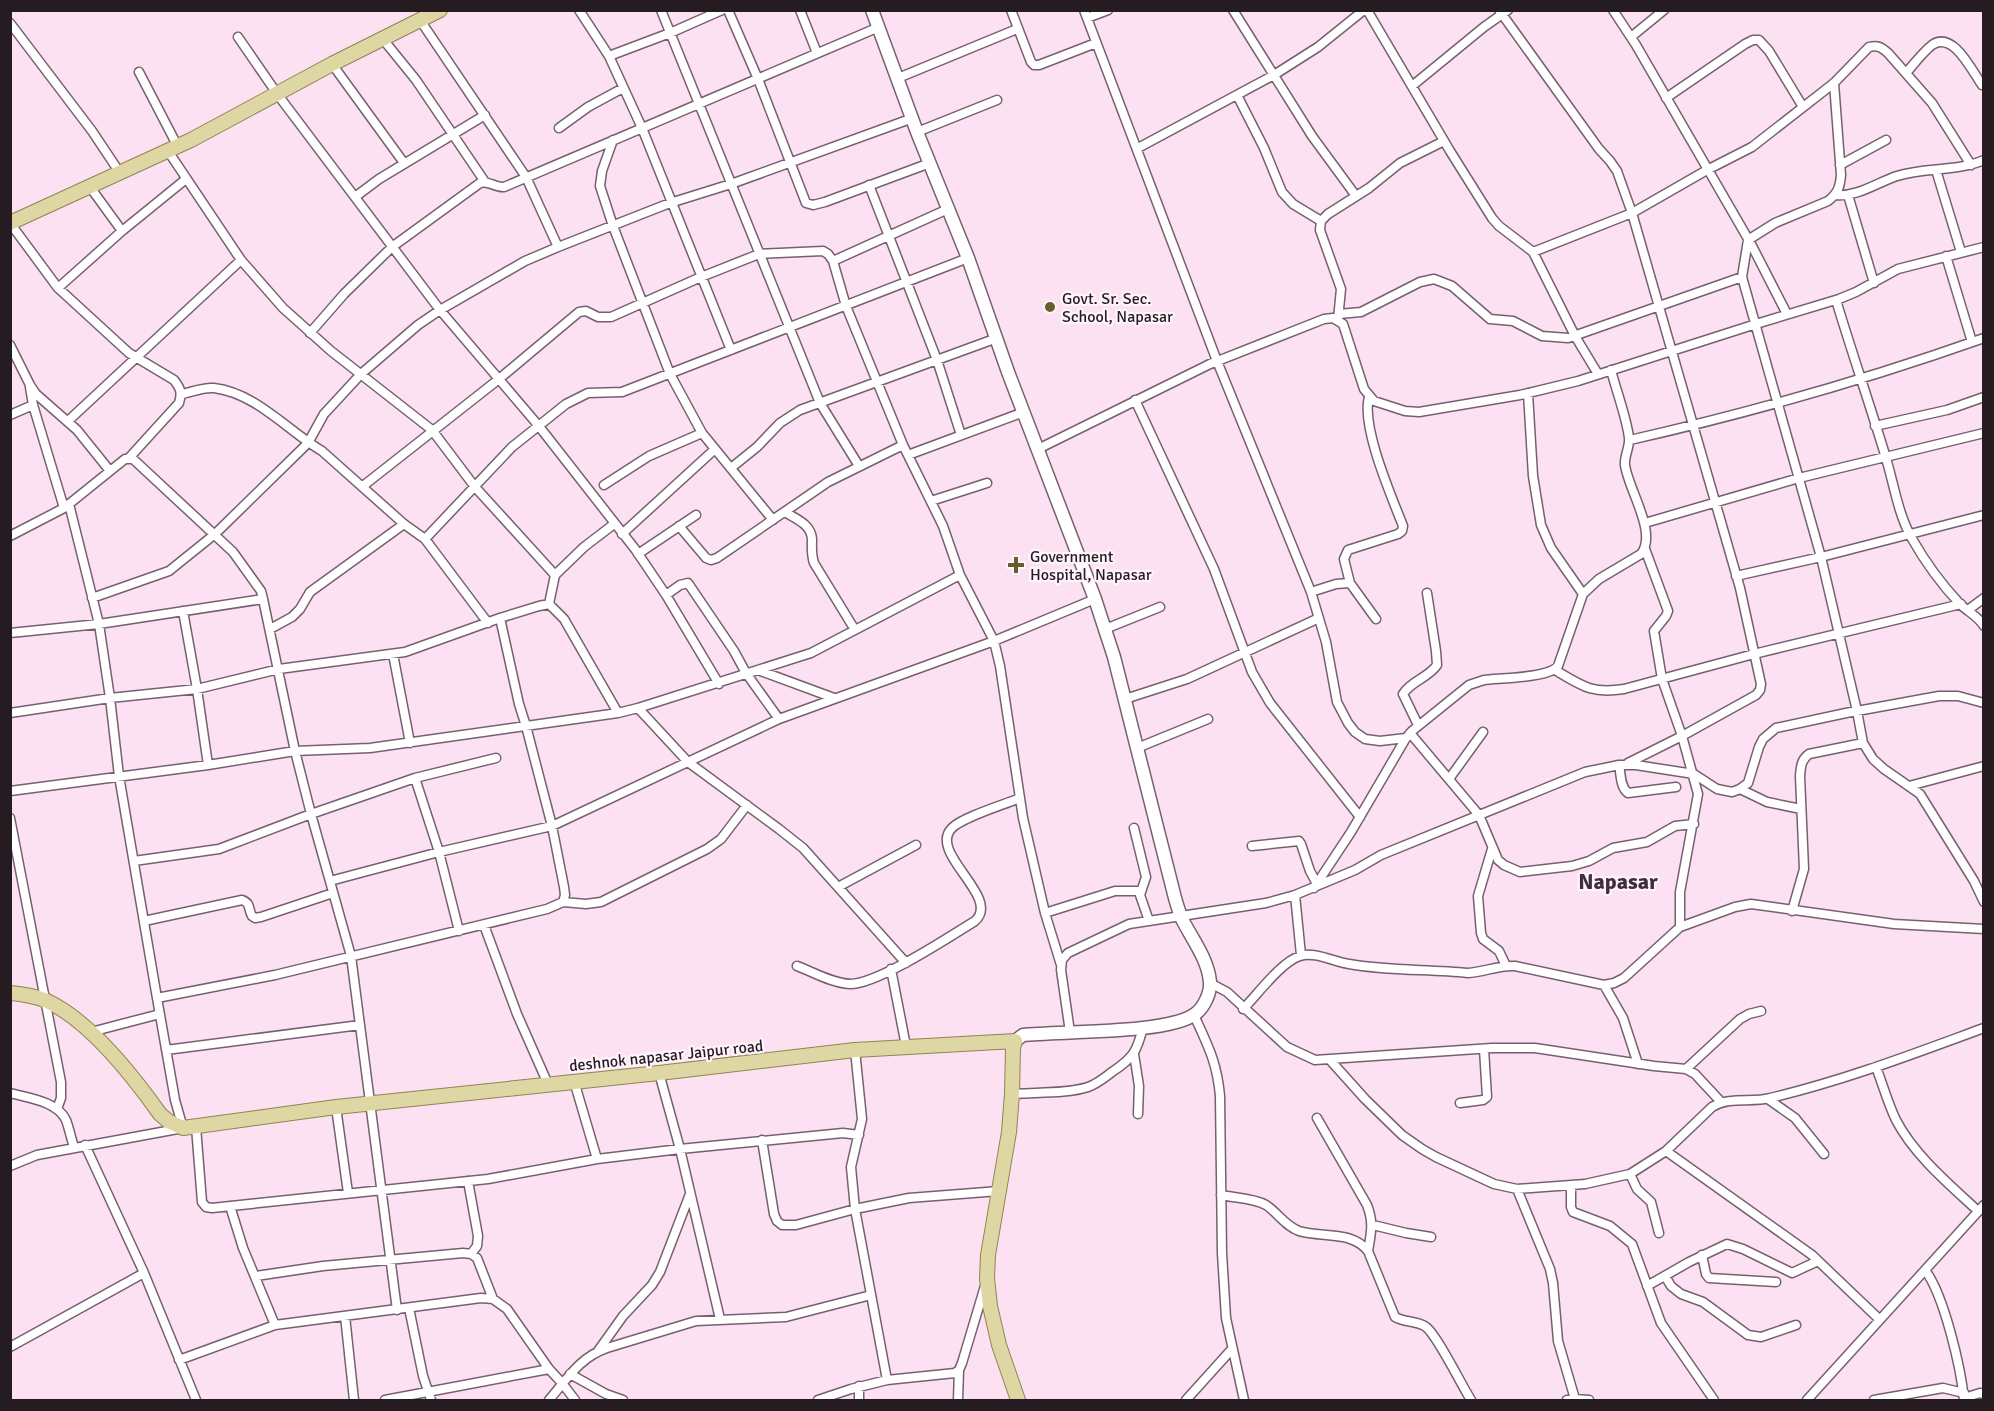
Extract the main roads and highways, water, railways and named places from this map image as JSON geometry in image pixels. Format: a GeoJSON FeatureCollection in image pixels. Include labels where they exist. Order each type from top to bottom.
{"type":"FeatureCollection","features":[{"type":"Feature","properties":{"kind":"main road"},"geometry":{"type":"LineString","coordinates":[[11,223],[173,149],[278,95],[332,64],[440,10]]}},
{"type":"Feature","properties":{"kind":"main road"},"geometry":{"type":"LineString","coordinates":[[872,10],[917,132],[968,258],[1008,372],[1095,599],[1125,699],[1167,871],[1181,918],[1206,964],[1210,983],[1201,1009],[1180,1021],[1143,1028],[1023,1035],[1015,1041],[1009,1132],[988,1255],[987,1278],[990,1306],[999,1345],[1018,1401]]}},
{"type":"Feature","properties":{"kind":"main road","name":"deshnok napasar Jaipur road"},"geometry":{"type":"LineString","coordinates":[[10,993],[45,1000],[57,1006],[91,1032],[117,1060],[160,1114],[168,1121],[189,1127],[336,1107],[855,1050],[1015,1041]]}},
{"type":"Feature","properties":{"kind":"place","name":"Govt. Sr. Sec. School, Napasar"},"geometry":{"type":"Point","coordinates":[1050,307]}},
{"type":"Feature","properties":{"kind":"place","name":"Government Hospital, Napasar"},"geometry":{"type":"Point","coordinates":[1016,565]}},
{"type":"Feature","properties":{"kind":"district","name":"Napasar"},"geometry":{"type":"Point","coordinates":[1618,881]}}]}
